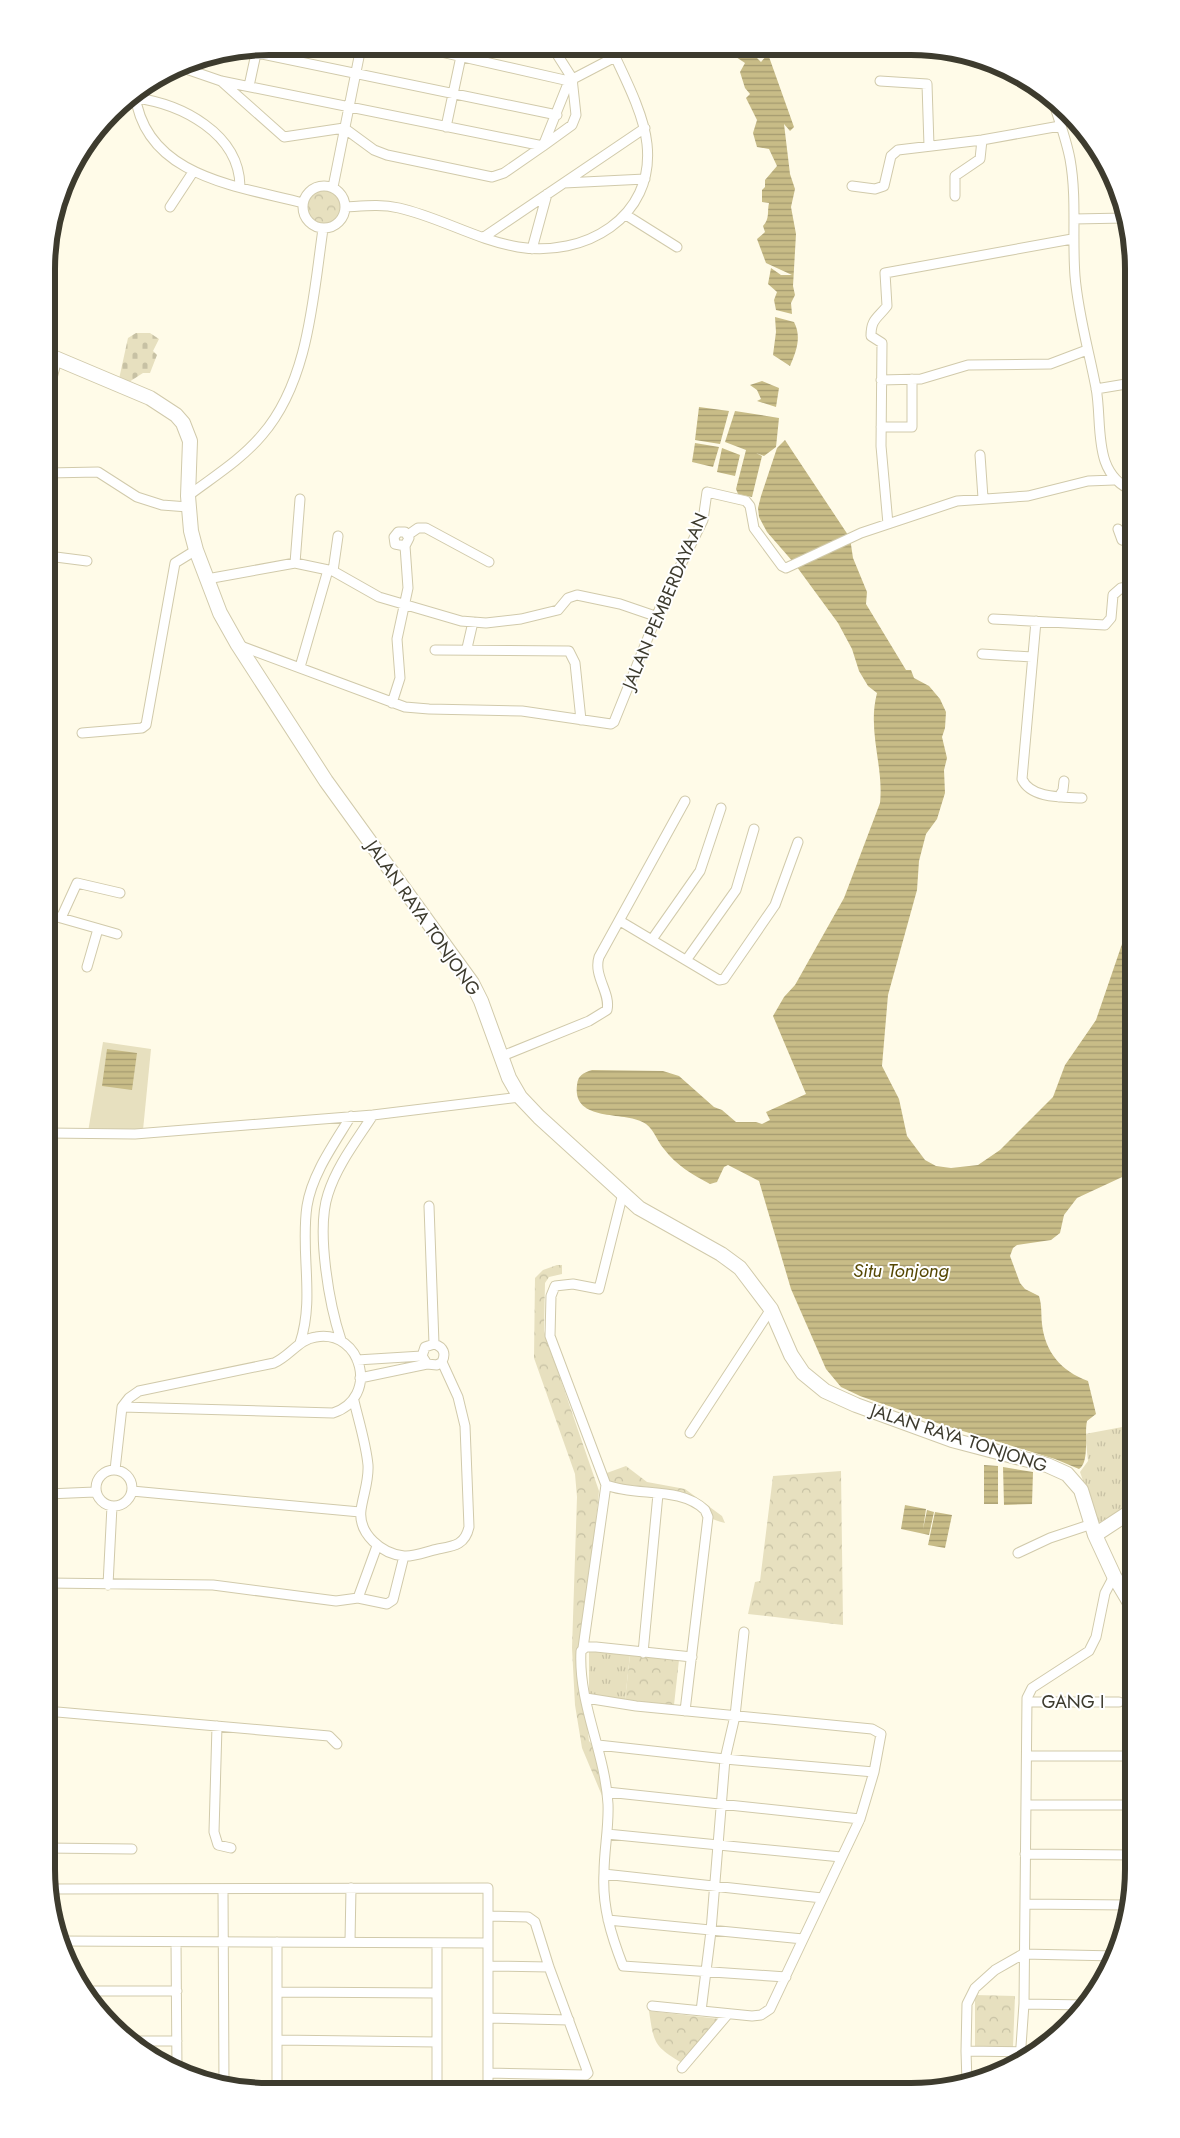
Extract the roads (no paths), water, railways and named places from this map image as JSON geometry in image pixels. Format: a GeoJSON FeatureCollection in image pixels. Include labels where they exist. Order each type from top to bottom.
{"type":"FeatureCollection","features":[{"type":"Feature","properties":{"kind":"main road","name":"JALAN RAYA TONJONG"},"geometry":{"type":"LineString","coordinates":[[55,358],[150,398],[176,415],[185,427],[190,441],[188,502],[196,550],[220,613],[238,645],[326,781],[472,983],[481,1001],[500,1057],[520,1097],[539,1118],[640,1208],[721,1254],[734,1264],[754,1284],[771,1309],[791,1355],[803,1373],[825,1390],[856,1405],[952,1440],[1047,1465],[1067,1474],[1081,1490],[1093,1530],[1114,1576],[1125,1595]]}},
{"type":"Feature","properties":{"kind":"main road"},"geometry":{"type":"LineString","coordinates":[[1093,1530],[1125,1514]]}},
{"type":"Feature","properties":{"kind":"street"},"geometry":{"type":"LineString","coordinates":[[249,86],[256,55]]}},
{"type":"Feature","properties":{"kind":"street"},"geometry":{"type":"LineString","coordinates":[[275,55],[557,115]]}},
{"type":"Feature","properties":{"kind":"street"},"geometry":{"type":"LineString","coordinates":[[333,187],[359,55]]}},
{"type":"Feature","properties":{"kind":"street"},"geometry":{"type":"LineString","coordinates":[[446,127],[461,55]]}},
{"type":"Feature","properties":{"kind":"street"},"geometry":{"type":"LineString","coordinates":[[474,55],[571,80]]}},
{"type":"Feature","properties":{"kind":"street"},"geometry":{"type":"LineString","coordinates":[[221,80],[284,137],[344,128],[374,150],[387,155],[492,177],[504,173],[575,121],[571,80],[557,55]]}},
{"type":"Feature","properties":{"kind":"street"},"geometry":{"type":"LineString","coordinates":[[543,146],[571,80],[610,55]]}},
{"type":"Feature","properties":{"kind":"street"},"geometry":{"type":"LineString","coordinates":[[346,207],[399,208],[516,247],[532,249],[559,247],[586,240],[614,226],[626,215],[637,198],[645,179],[648,154],[645,128],[614,55]]}},
{"type":"Feature","properties":{"kind":"street"},"geometry":{"type":"LineString","coordinates":[[189,70],[249,86],[543,146]]}},
{"type":"Feature","properties":{"kind":"street"},"geometry":{"type":"LineString","coordinates":[[880,80],[926,84],[929,146]]}},
{"type":"Feature","properties":{"kind":"street"},"geometry":{"type":"LineString","coordinates":[[141,97],[168,104],[195,117],[206,125],[217,136],[233,159],[240,178],[240,186]]}},
{"type":"Feature","properties":{"kind":"street"},"geometry":{"type":"LineString","coordinates":[[137,101],[146,130],[159,147],[193,172],[303,203]]}},
{"type":"Feature","properties":{"kind":"street"},"geometry":{"type":"LineString","coordinates":[[1056,112],[1070,160],[1074,219],[1072,239],[1075,279],[1096,389],[1103,457],[1114,480],[1125,486]]}},
{"type":"Feature","properties":{"kind":"street"},"geometry":{"type":"LineString","coordinates":[[852,186],[880,189],[886,182],[893,153],[902,149],[982,140],[1060,126]]}},
{"type":"Feature","properties":{"kind":"street"},"geometry":{"type":"LineString","coordinates":[[484,236],[645,128]]}},
{"type":"Feature","properties":{"kind":"street"},"geometry":{"type":"LineString","coordinates":[[955,196],[955,176],[980,159],[982,140]]}},
{"type":"Feature","properties":{"kind":"street"},"geometry":{"type":"LineString","coordinates":[[170,208],[193,172]]}},
{"type":"Feature","properties":{"kind":"street"},"geometry":{"type":"LineString","coordinates":[[564,182],[645,179]]}},
{"type":"Feature","properties":{"kind":"street"},"geometry":{"type":"LineString","coordinates":[[327,186],[333,187],[342,195],[346,207],[342,220],[337,225],[323,229],[310,223],[305,217],[303,203],[309,192],[314,188],[327,186]]}},
{"type":"Feature","properties":{"kind":"street"},"geometry":{"type":"LineString","coordinates":[[532,249],[547,194]]}},
{"type":"Feature","properties":{"kind":"street"},"geometry":{"type":"LineString","coordinates":[[626,215],[677,247]]}},
{"type":"Feature","properties":{"kind":"street"},"geometry":{"type":"LineString","coordinates":[[1074,219],[1119,218]]}},
{"type":"Feature","properties":{"kind":"street"},"geometry":{"type":"LineString","coordinates":[[55,473],[98,472],[137,497],[162,506],[188,502],[245,453],[275,418],[286,396],[305,337],[323,229]]}},
{"type":"Feature","properties":{"kind":"street"},"geometry":{"type":"LineString","coordinates":[[888,524],[881,427],[882,343],[871,336],[871,326],[887,305],[885,273],[1072,239]]}},
{"type":"Feature","properties":{"kind":"street"},"geometry":{"type":"LineString","coordinates":[[881,380],[928,378],[962,365],[1050,364],[1088,350]]}},
{"type":"Feature","properties":{"kind":"street"},"geometry":{"type":"LineString","coordinates":[[881,427],[912,427],[912,379]]}},
{"type":"Feature","properties":{"kind":"street"},"geometry":{"type":"LineString","coordinates":[[1096,389],[1125,384]]}},
{"type":"Feature","properties":{"kind":"street"},"geometry":{"type":"LineString","coordinates":[[980,454],[983,498]]}},
{"type":"Feature","properties":{"kind":"street","name":"JALAN PEMBERDAYAAN"},"geometry":{"type":"LineString","coordinates":[[238,645],[300,666],[392,703],[429,710],[522,711],[607,724],[614,722],[658,617],[662,603],[703,520],[707,492],[746,501],[750,506],[754,528],[782,566],[786,568],[852,536],[957,501],[1028,496],[1088,481],[1114,480]]}},
{"type":"Feature","properties":{"kind":"street"},"geometry":{"type":"LineString","coordinates":[[295,563],[300,499]]}},
{"type":"Feature","properties":{"kind":"street"},"geometry":{"type":"LineString","coordinates":[[408,535],[418,528],[426,528],[489,562]]}},
{"type":"Feature","properties":{"kind":"street"},"geometry":{"type":"LineString","coordinates":[[1118,529],[1122,540],[1125,541]]}},
{"type":"Feature","properties":{"kind":"street"},"geometry":{"type":"LineString","coordinates":[[404,546],[395,544],[394,537],[402,532],[408,535]]}},
{"type":"Feature","properties":{"kind":"street"},"geometry":{"type":"LineString","coordinates":[[404,546],[409,541],[408,535]]}},
{"type":"Feature","properties":{"kind":"street"},"geometry":{"type":"LineString","coordinates":[[300,666],[330,571],[338,536]]}},
{"type":"Feature","properties":{"kind":"street"},"geometry":{"type":"LineString","coordinates":[[392,703],[400,678],[397,639],[409,579],[404,546]]}},
{"type":"Feature","properties":{"kind":"street"},"geometry":{"type":"LineString","coordinates":[[82,733],[142,728],[146,725],[174,563],[196,550]]}},
{"type":"Feature","properties":{"kind":"street"},"geometry":{"type":"LineString","coordinates":[[55,557],[88,561]]}},
{"type":"Feature","properties":{"kind":"street"},"geometry":{"type":"LineString","coordinates":[[207,579],[295,563],[330,571],[369,593],[405,606],[473,622],[521,619],[554,611],[562,608],[568,598],[577,595],[620,604],[658,617]]}},
{"type":"Feature","properties":{"kind":"street"},"geometry":{"type":"LineString","coordinates":[[993,619],[1104,624],[1111,618],[1113,595],[1121,588],[1125,587]]}},
{"type":"Feature","properties":{"kind":"street"},"geometry":{"type":"LineString","coordinates":[[1036,620],[1021,774],[1024,783],[1029,788],[1059,797],[1082,798]]}},
{"type":"Feature","properties":{"kind":"street"},"geometry":{"type":"LineString","coordinates":[[466,648],[473,622]]}},
{"type":"Feature","properties":{"kind":"street"},"geometry":{"type":"LineString","coordinates":[[435,650],[466,648],[569,650],[575,664],[582,720]]}},
{"type":"Feature","properties":{"kind":"street"},"geometry":{"type":"LineString","coordinates":[[982,654],[1032,657]]}},
{"type":"Feature","properties":{"kind":"street"},"geometry":{"type":"LineString","coordinates":[[1059,797],[1063,790],[1064,781]]}},
{"type":"Feature","properties":{"kind":"street"},"geometry":{"type":"LineString","coordinates":[[500,1057],[589,1022],[607,1010],[608,1004],[597,964],[685,801]]}},
{"type":"Feature","properties":{"kind":"street"},"geometry":{"type":"LineString","coordinates":[[653,938],[700,871],[721,808]]}},
{"type":"Feature","properties":{"kind":"street"},"geometry":{"type":"LineString","coordinates":[[687,959],[736,890],[741,880],[754,829]]}},
{"type":"Feature","properties":{"kind":"street"},"geometry":{"type":"LineString","coordinates":[[620,921],[653,938],[719,980],[726,978],[775,906],[798,842]]}},
{"type":"Feature","properties":{"kind":"street"},"geometry":{"type":"LineString","coordinates":[[61,918],[77,883],[120,894]]}},
{"type":"Feature","properties":{"kind":"street"},"geometry":{"type":"LineString","coordinates":[[55,916],[116,934]]}},
{"type":"Feature","properties":{"kind":"street"},"geometry":{"type":"LineString","coordinates":[[87,967],[98,929]]}},
{"type":"Feature","properties":{"kind":"street"},"geometry":{"type":"LineString","coordinates":[[55,1133],[135,1134],[373,1115],[520,1097]]}},
{"type":"Feature","properties":{"kind":"street"},"geometry":{"type":"LineString","coordinates":[[373,1115],[332,1182],[325,1209],[328,1284],[334,1318],[341,1340],[357,1360],[360,1378],[354,1401],[368,1465],[360,1512],[365,1531],[377,1546],[404,1556],[457,1545],[467,1536],[469,1527],[465,1426],[458,1397],[442,1362],[444,1353],[439,1345],[434,1344],[425,1347],[422,1356]]}},
{"type":"Feature","properties":{"kind":"street"},"geometry":{"type":"LineString","coordinates":[[300,1343],[306,1322],[308,1302],[306,1220],[309,1198],[316,1177],[351,1116]]}},
{"type":"Feature","properties":{"kind":"street"},"geometry":{"type":"LineString","coordinates":[[623,1193],[599,1289],[563,1283],[554,1286],[551,1296],[550,1336],[606,1485],[582,1648],[582,1667],[586,1698],[607,1792],[607,1834],[604,1874],[608,1920],[623,1966],[786,1977]]}},
{"type":"Feature","properties":{"kind":"street"},"geometry":{"type":"LineString","coordinates":[[429,1206],[434,1344]]}},
{"type":"Feature","properties":{"kind":"street"},"geometry":{"type":"LineString","coordinates":[[690,1432],[771,1309]]}},
{"type":"Feature","properties":{"kind":"street"},"geometry":{"type":"LineString","coordinates":[[116,1470],[122,1407],[134,1394],[147,1388],[274,1363],[291,1353],[300,1343],[316,1336],[333,1337],[341,1340]]}},
{"type":"Feature","properties":{"kind":"street"},"geometry":{"type":"LineString","coordinates":[[357,1360],[422,1356]]}},
{"type":"Feature","properties":{"kind":"street"},"geometry":{"type":"LineString","coordinates":[[422,1356],[427,1364]]}},
{"type":"Feature","properties":{"kind":"street"},"geometry":{"type":"LineString","coordinates":[[360,1378],[427,1364],[437,1365],[442,1362]]}},
{"type":"Feature","properties":{"kind":"street"},"geometry":{"type":"LineString","coordinates":[[122,1407],[324,1414],[341,1410],[354,1401]]}},
{"type":"Feature","properties":{"kind":"street"},"geometry":{"type":"LineString","coordinates":[[109,1470],[116,1470],[128,1477],[132,1491],[125,1503],[112,1506],[99,1499],[95,1492],[98,1478],[109,1470]]}},
{"type":"Feature","properties":{"kind":"street"},"geometry":{"type":"LineString","coordinates":[[606,1485],[622,1490],[693,1500],[705,1510],[708,1517],[685,1711]]}},
{"type":"Feature","properties":{"kind":"street"},"geometry":{"type":"LineString","coordinates":[[132,1491],[360,1512]]}},
{"type":"Feature","properties":{"kind":"street"},"geometry":{"type":"LineString","coordinates":[[55,1494],[95,1492]]}},
{"type":"Feature","properties":{"kind":"street"},"geometry":{"type":"LineString","coordinates":[[643,1653],[658,1494]]}},
{"type":"Feature","properties":{"kind":"street"},"geometry":{"type":"LineString","coordinates":[[108,1585],[112,1506]]}},
{"type":"Feature","properties":{"kind":"street"},"geometry":{"type":"LineString","coordinates":[[1018,1553],[1050,1538],[1093,1530]]}},
{"type":"Feature","properties":{"kind":"street"},"geometry":{"type":"LineString","coordinates":[[358,1598],[377,1546]]}},
{"type":"Feature","properties":{"kind":"street"},"geometry":{"type":"LineString","coordinates":[[55,1583],[213,1585],[336,1601],[358,1598],[382,1604],[390,1603],[404,1556]]}},
{"type":"Feature","properties":{"kind":"street"},"geometry":{"type":"LineString","coordinates":[[1020,2053],[1024,2004],[1023,1954],[1029,1693],[1032,1688],[1089,1651],[1094,1644],[1104,1593],[1114,1576]]}},
{"type":"Feature","properties":{"kind":"street"},"geometry":{"type":"LineString","coordinates":[[701,2011],[711,1931],[725,1759],[735,1716],[744,1632]]}},
{"type":"Feature","properties":{"kind":"street"},"geometry":{"type":"LineString","coordinates":[[582,1648],[596,1647],[692,1657]]}},
{"type":"Feature","properties":{"kind":"street"},"geometry":{"type":"LineString","coordinates":[[586,1698],[685,1711],[878,1731],[881,1734],[874,1772],[860,1819],[770,2009],[766,2013],[752,2016],[652,2006]]}},
{"type":"Feature","properties":{"kind":"street","name":"GANG I"},"geometry":{"type":"LineString","coordinates":[[1028,1702],[1119,1702]]}},
{"type":"Feature","properties":{"kind":"street"},"geometry":{"type":"LineString","coordinates":[[55,1712],[329,1736],[337,1744]]}},
{"type":"Feature","properties":{"kind":"street"},"geometry":{"type":"LineString","coordinates":[[218,1726],[214,1832],[218,1845],[231,1848]]}},
{"type":"Feature","properties":{"kind":"street"},"geometry":{"type":"LineString","coordinates":[[598,1745],[725,1759],[874,1772]]}},
{"type":"Feature","properties":{"kind":"street"},"geometry":{"type":"LineString","coordinates":[[1027,1756],[1125,1756]]}},
{"type":"Feature","properties":{"kind":"street"},"geometry":{"type":"LineString","coordinates":[[607,1792],[860,1819]]}},
{"type":"Feature","properties":{"kind":"street"},"geometry":{"type":"LineString","coordinates":[[1026,1805],[1125,1805]]}},
{"type":"Feature","properties":{"kind":"street"},"geometry":{"type":"LineString","coordinates":[[607,1834],[842,1857]]}},
{"type":"Feature","properties":{"kind":"street"},"geometry":{"type":"LineString","coordinates":[[55,1848],[132,1849]]}},
{"type":"Feature","properties":{"kind":"street"},"geometry":{"type":"LineString","coordinates":[[1025,1854],[1125,1855]]}},
{"type":"Feature","properties":{"kind":"street"},"geometry":{"type":"LineString","coordinates":[[604,1874],[714,1888],[822,1898]]}},
{"type":"Feature","properties":{"kind":"street"},"geometry":{"type":"LineString","coordinates":[[350,1941],[351,1888]]}},
{"type":"Feature","properties":{"kind":"street"},"geometry":{"type":"LineString","coordinates":[[56,1889],[488,1888],[488,2083]]}},
{"type":"Feature","properties":{"kind":"street"},"geometry":{"type":"LineString","coordinates":[[223,1889],[224,2078]]}},
{"type":"Feature","properties":{"kind":"street"},"geometry":{"type":"LineString","coordinates":[[1025,1904],[1122,1905]]}},
{"type":"Feature","properties":{"kind":"street"},"geometry":{"type":"LineString","coordinates":[[488,2072],[588,2074],[533,1919],[489,1916]]}},
{"type":"Feature","properties":{"kind":"street"},"geometry":{"type":"LineString","coordinates":[[608,1920],[803,1939]]}},
{"type":"Feature","properties":{"kind":"street"},"geometry":{"type":"LineString","coordinates":[[67,1941],[350,1941],[488,1944]]}},
{"type":"Feature","properties":{"kind":"street"},"geometry":{"type":"LineString","coordinates":[[176,1942],[177,2062]]}},
{"type":"Feature","properties":{"kind":"street"},"geometry":{"type":"LineString","coordinates":[[276,2083],[277,1942]]}},
{"type":"Feature","properties":{"kind":"street"},"geometry":{"type":"LineString","coordinates":[[436,2083],[438,1943]]}},
{"type":"Feature","properties":{"kind":"street"},"geometry":{"type":"LineString","coordinates":[[966,2076],[967,2004],[975,1988],[995,1970],[1023,1954],[1107,1956]]}},
{"type":"Feature","properties":{"kind":"street"},"geometry":{"type":"LineString","coordinates":[[488,1966],[549,1967]]}},
{"type":"Feature","properties":{"kind":"street"},"geometry":{"type":"LineString","coordinates":[[93,1991],[177,1991]]}},
{"type":"Feature","properties":{"kind":"street"},"geometry":{"type":"LineString","coordinates":[[277,1992],[437,1993]]}},
{"type":"Feature","properties":{"kind":"street"},"geometry":{"type":"LineString","coordinates":[[1024,2004],[1076,2005]]}},
{"type":"Feature","properties":{"kind":"street"},"geometry":{"type":"LineString","coordinates":[[682,2068],[728,2014]]}},
{"type":"Feature","properties":{"kind":"street"},"geometry":{"type":"LineString","coordinates":[[488,2018],[568,2020]]}},
{"type":"Feature","properties":{"kind":"street"},"geometry":{"type":"LineString","coordinates":[[277,2040],[437,2042]]}},
{"type":"Feature","properties":{"kind":"street"},"geometry":{"type":"LineString","coordinates":[[142,2041],[177,2041]]}},
{"type":"Feature","properties":{"kind":"street"},"geometry":{"type":"LineString","coordinates":[[966,2051],[1015,2056]]}},
{"type":"Feature","properties":{"kind":"water"},"geometry":{"type":"Polygon","coordinates":[[[735,55],[757,55],[756,57],[761,62],[768,55],[794,127],[790,131],[784,124],[790,174],[795,189],[791,207],[796,234],[793,286],[795,295],[791,303],[792,314],[776,310],[774,300],[777,292],[768,284],[771,268],[781,275],[792,275],[766,263],[757,239],[765,232],[763,226],[767,221],[768,215],[769,203],[762,202],[762,190],[765,187],[765,180],[777,166],[769,149],[757,147],[753,133],[757,120],[746,98],[750,94],[745,88],[740,72],[745,63],[735,55]]]}},
{"type":"Feature","properties":{"kind":"water"},"geometry":{"type":"Polygon","coordinates":[[[775,317],[794,322],[798,333],[797,344],[790,366],[773,355],[776,332],[775,317]]]}},
{"type":"Feature","properties":{"kind":"water"},"geometry":{"type":"Polygon","coordinates":[[[762,381],[779,388],[776,407],[757,401],[761,399],[757,390],[750,385],[762,381]]]}},
{"type":"Feature","properties":{"kind":"water"},"geometry":{"type":"Polygon","coordinates":[[[699,407],[729,411],[720,444],[695,440],[699,407]]]}},
{"type":"Feature","properties":{"kind":"water"},"geometry":{"type":"Polygon","coordinates":[[[735,411],[779,418],[776,447],[764,456],[756,453],[762,456],[752,497],[738,494],[736,489],[746,450],[725,442],[735,411]]]}},
{"type":"Feature","properties":{"kind":"water","name":"Situ Tonjong"},"geometry":{"type":"Polygon","coordinates":[[[785,440],[850,538],[853,558],[867,592],[866,604],[906,670],[911,670],[914,678],[929,686],[940,699],[946,712],[945,728],[942,737],[947,758],[944,770],[945,793],[937,819],[926,834],[919,861],[917,890],[888,995],[882,1066],[899,1099],[907,1136],[925,1160],[936,1166],[951,1168],[978,1165],[1000,1150],[1053,1097],[1065,1065],[1096,1020],[1125,935],[1125,1176],[1077,1198],[1064,1215],[1060,1233],[1051,1240],[1017,1245],[1013,1248],[1010,1256],[1020,1283],[1025,1289],[1039,1296],[1044,1334],[1051,1352],[1062,1366],[1078,1377],[1088,1381],[1096,1414],[1087,1421],[1086,1454],[1079,1469],[1055,1459],[943,1425],[860,1396],[841,1387],[826,1369],[791,1289],[759,1181],[728,1165],[724,1167],[717,1182],[710,1184],[679,1165],[669,1155],[646,1124],[626,1117],[591,1111],[583,1106],[578,1097],[578,1079],[584,1073],[592,1070],[663,1071],[679,1076],[714,1107],[722,1110],[736,1122],[756,1122],[762,1124],[770,1120],[766,1112],[806,1094],[773,1016],[784,997],[795,985],[844,898],[880,803],[881,789],[874,721],[877,693],[868,686],[859,671],[852,649],[838,623],[794,563],[767,532],[759,517],[758,508],[761,496],[777,448],[785,440]]]}},
{"type":"Feature","properties":{"kind":"water"},"geometry":{"type":"Polygon","coordinates":[[[695,443],[719,447],[713,467],[692,462],[695,443]]]}},
{"type":"Feature","properties":{"kind":"water"},"geometry":{"type":"Polygon","coordinates":[[[722,448],[740,455],[735,476],[717,472],[722,448]]]}},
{"type":"Feature","properties":{"kind":"water"},"geometry":{"type":"Polygon","coordinates":[[[107,1049],[137,1053],[132,1090],[102,1086],[107,1049]]]}},
{"type":"Feature","properties":{"kind":"water"},"geometry":{"type":"Polygon","coordinates":[[[984,1465],[998,1466],[998,1504],[984,1504],[984,1465]]]}},
{"type":"Feature","properties":{"kind":"water"},"geometry":{"type":"Polygon","coordinates":[[[1003,1467],[1033,1472],[1032,1504],[1004,1505],[1003,1467]]]}},
{"type":"Feature","properties":{"kind":"water"},"geometry":{"type":"Polygon","coordinates":[[[905,1505],[926,1509],[923,1529],[927,1510],[934,1512],[929,1535],[901,1529],[905,1505]]]}},
{"type":"Feature","properties":{"kind":"water"},"geometry":{"type":"Polygon","coordinates":[[[935,1512],[952,1515],[945,1548],[928,1545],[935,1512]]]}}]}
